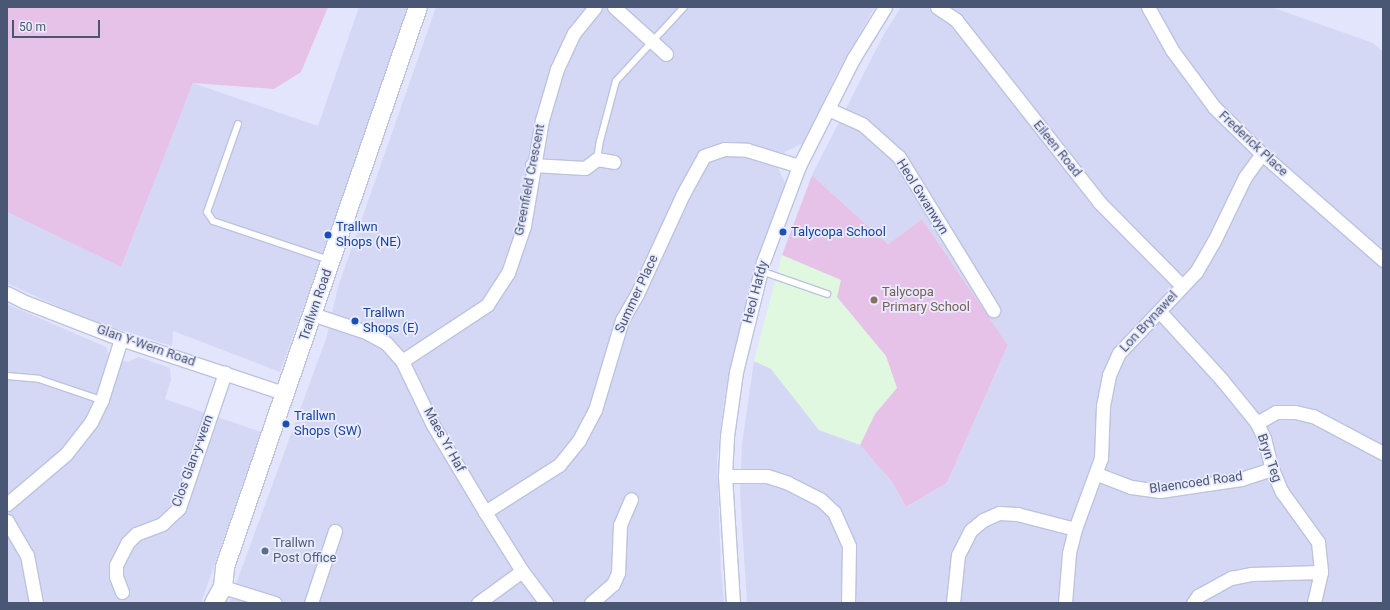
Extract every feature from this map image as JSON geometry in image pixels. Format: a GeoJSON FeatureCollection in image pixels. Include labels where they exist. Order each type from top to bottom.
{"type":"FeatureCollection","features":[{"type":"Feature","properties":{"kind":"street","name":"Trallwn Road"},"geometry":{"type":"LineString","coordinates":[[214,603],[223,587],[225,567],[286,394],[330,261],[418,7]]}},
{"type":"Feature","properties":{"kind":"street","name":"Greenfield Crescent"},"geometry":{"type":"LineString","coordinates":[[402,361],[488,305],[508,273],[524,226],[532,165],[542,120],[557,69],[574,33],[595,7]]}},
{"type":"Feature","properties":{"kind":"street"},"geometry":{"type":"LineString","coordinates":[[614,7],[666,54]]}},
{"type":"Feature","properties":{"kind":"street","name":"Heol Hafdy"},"geometry":{"type":"LineString","coordinates":[[733,603],[725,476],[727,436],[736,372],[761,271],[799,166],[853,59],[885,7]]}},
{"type":"Feature","properties":{"kind":"street","name":"Eileen Road"},"geometry":{"type":"LineString","coordinates":[[937,7],[956,20],[1099,202],[1182,286]]}},
{"type":"Feature","properties":{"kind":"street","name":"Frederick Place"},"geometry":{"type":"LineString","coordinates":[[1148,7],[1192,80],[1214,107],[1262,154],[1383,260]]}},
{"type":"Feature","properties":{"kind":"street","name":"Heol Gwanwyn"},"geometry":{"type":"LineString","coordinates":[[828,109],[862,124],[899,157],[994,310]]}},
{"type":"Feature","properties":{"kind":"street","name":"Summer Place"},"geometry":{"type":"LineString","coordinates":[[485,512],[559,465],[579,440],[595,410],[622,320],[637,294],[683,194],[704,156],[724,149],[747,150],[799,166]]}},
{"type":"Feature","properties":{"kind":"street","name":"Lon Brynawel"},"geometry":{"type":"LineString","coordinates":[[1065,603],[1070,553],[1075,529],[1097,474],[1101,458],[1103,406],[1109,375],[1119,352],[1160,312],[1196,272],[1245,177],[1262,154]]}},
{"type":"Feature","properties":{"kind":"street"},"geometry":{"type":"LineString","coordinates":[[532,165],[585,168],[597,159],[614,162]]}},
{"type":"Feature","properties":{"kind":"street","name":"Glan Y-Wern Road"},"geometry":{"type":"LineString","coordinates":[[7,293],[25,302],[121,339],[286,394]]}},
{"type":"Feature","properties":{"kind":"street","name":"Bryn Teg"},"geometry":{"type":"LineString","coordinates":[[1160,312],[1222,380],[1257,423],[1270,452],[1272,469],[1282,492],[1318,542],[1322,572],[1318,594],[1314,603]]}},
{"type":"Feature","properties":{"kind":"street","name":"Maes Yr Haf"},"geometry":{"type":"LineString","coordinates":[[312,314],[366,332],[386,343],[402,361],[433,425],[522,571],[546,603]]}},
{"type":"Feature","properties":{"kind":"street"},"geometry":{"type":"LineString","coordinates":[[7,504],[66,454],[91,422],[101,400],[121,339]]}},
{"type":"Feature","properties":{"kind":"street","name":"Clos Glan-y-wern"},"geometry":{"type":"LineString","coordinates":[[122,592],[116,576],[116,565],[127,543],[136,534],[162,524],[179,508],[225,373]]}},
{"type":"Feature","properties":{"kind":"street"},"geometry":{"type":"LineString","coordinates":[[1257,423],[1276,412],[1296,412],[1313,416],[1383,453]]}},
{"type":"Feature","properties":{"kind":"street","name":"Blaencoed Road"},"geometry":{"type":"LineString","coordinates":[[1097,474],[1138,489],[1160,491],[1241,478],[1272,469]]}},
{"type":"Feature","properties":{"kind":"street"},"geometry":{"type":"LineString","coordinates":[[725,476],[767,476],[788,482],[820,498],[834,512],[848,546],[848,603]]}},
{"type":"Feature","properties":{"kind":"street"},"geometry":{"type":"LineString","coordinates":[[591,603],[613,584],[618,573],[620,525],[631,499]]}},
{"type":"Feature","properties":{"kind":"street"},"geometry":{"type":"LineString","coordinates":[[953,603],[958,555],[971,530],[983,520],[999,513],[1017,514],[1075,529]]}},
{"type":"Feature","properties":{"kind":"street"},"geometry":{"type":"LineString","coordinates":[[7,520],[27,555],[36,603]]}},
{"type":"Feature","properties":{"kind":"street"},"geometry":{"type":"LineString","coordinates":[[311,603],[335,531]]}},
{"type":"Feature","properties":{"kind":"street"},"geometry":{"type":"LineString","coordinates":[[478,603],[522,571]]}},
{"type":"Feature","properties":{"kind":"street"},"geometry":{"type":"LineString","coordinates":[[1193,603],[1198,596],[1231,578],[1251,574],[1322,572]]}},
{"type":"Feature","properties":{"kind":"street"},"geometry":{"type":"LineString","coordinates":[[223,587],[274,603]]}},
{"type":"Feature","properties":{"kind":"lane"},"geometry":{"type":"LineString","coordinates":[[597,159],[600,141],[616,81],[684,7]]}},
{"type":"Feature","properties":{"kind":"lane"},"geometry":{"type":"LineString","coordinates":[[238,124],[207,212],[213,221],[330,261]]}},
{"type":"Feature","properties":{"kind":"lane"},"geometry":{"type":"LineString","coordinates":[[761,271],[827,294]]}},
{"type":"Feature","properties":{"kind":"lane"},"geometry":{"type":"LineString","coordinates":[[7,376],[39,379],[101,400]]}},
{"type":"Feature","properties":{"kind":"shaded area"},"geometry":{"type":"Polygon","coordinates":[[[7,7],[328,7],[301,72],[274,89],[193,83],[121,267],[7,212],[7,7]]]}},
{"type":"Feature","properties":{"kind":"shaded area"},"geometry":{"type":"Polygon","coordinates":[[[359,7],[408,7],[362,144],[280,372],[173,331],[172,346],[110,327],[61,308],[7,283],[7,212],[121,267],[193,83],[318,126],[359,7]]]}},
{"type":"Feature","properties":{"kind":"shaded area"},"geometry":{"type":"Polygon","coordinates":[[[436,7],[875,7],[839,70],[803,143],[785,152],[778,168],[785,183],[754,272],[724,400],[717,460],[721,570],[724,603],[229,603],[327,336],[338,287],[436,7]]]}},
{"type":"Feature","properties":{"kind":"shaded area"},"geometry":{"type":"Polygon","coordinates":[[[901,7],[1271,7],[1373,43],[1383,52],[1383,603],[747,603],[740,494],[742,444],[754,361],[771,368],[819,430],[860,445],[892,482],[906,507],[922,219],[888,244],[812,175],[884,34],[901,7]]]}},
{"type":"Feature","properties":{"kind":"shaded area","name":"Talycopa Primary School"},"geometry":{"type":"Polygon","coordinates":[[[812,175],[888,244],[922,219],[1008,345],[947,483],[906,507],[892,482],[861,445],[819,430],[771,369],[754,361],[782,255],[812,175]]]}},
{"type":"Feature","properties":{"kind":"shaded area","name":"Talycopa Primary School"},"geometry":{"type":"Polygon","coordinates":[[[812,175],[888,244],[922,219],[1008,345],[947,483],[906,507],[892,482],[860,445],[875,414],[897,388],[886,356],[837,297],[841,280],[782,255],[812,175]]]}},
{"type":"Feature","properties":{"kind":"shaded area"},"geometry":{"type":"Polygon","coordinates":[[[7,304],[106,347],[110,358],[128,362],[138,357],[170,368],[171,380],[165,399],[261,432],[201,603],[7,603],[7,304]]]}},
{"type":"Feature","properties":{"kind":"place","name":"Talycopa School"},"geometry":{"type":"Point","coordinates":[783,232]}},
{"type":"Feature","properties":{"kind":"place","name":"Trallwn Shops (NE)"},"geometry":{"type":"Point","coordinates":[328,235]}},
{"type":"Feature","properties":{"kind":"place","name":"Talycopa Primary School"},"geometry":{"type":"Point","coordinates":[874,300]}},
{"type":"Feature","properties":{"kind":"place","name":"Trallwn Shops (E)"},"geometry":{"type":"Point","coordinates":[355,321]}},
{"type":"Feature","properties":{"kind":"place","name":"Trallwn Shops (SW)"},"geometry":{"type":"Point","coordinates":[286,424]}},
{"type":"Feature","properties":{"kind":"place","name":"Trallwn Post Office"},"geometry":{"type":"Point","coordinates":[265,551]}}]}
